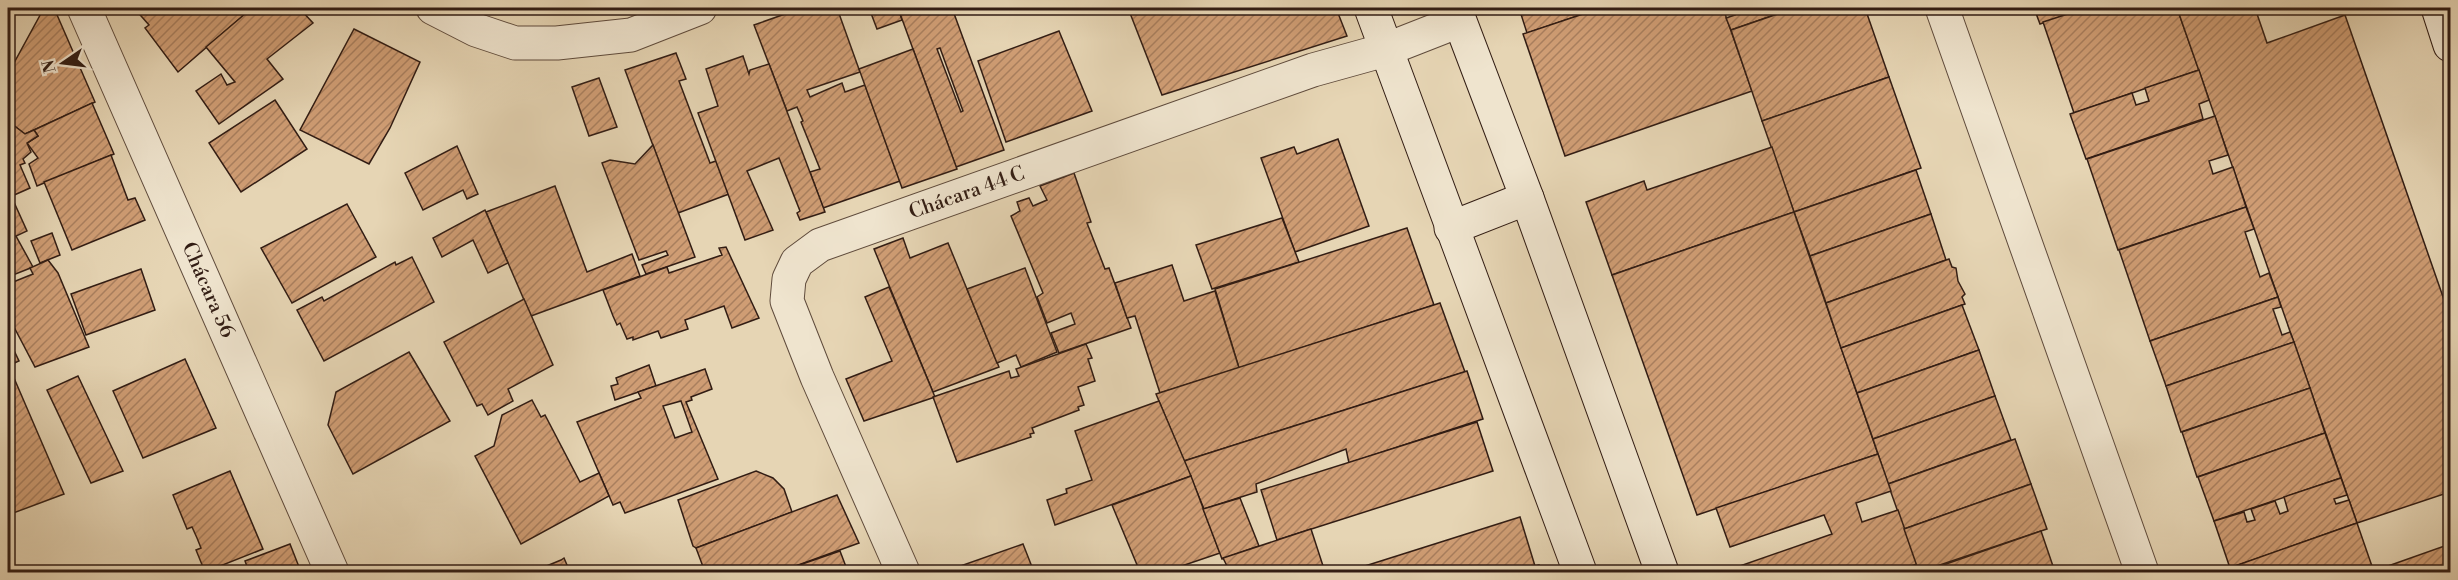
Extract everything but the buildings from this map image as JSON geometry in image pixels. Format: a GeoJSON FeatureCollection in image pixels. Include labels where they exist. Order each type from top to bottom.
{"type":"FeatureCollection","features":[{"type":"Feature","properties":{"kind":"street","name":"Chácara 56"},"geometry":{"type":"LineString","coordinates":[[84,8],[332,573]]}},
{"type":"Feature","properties":{"kind":"street"},"geometry":{"type":"LineString","coordinates":[[433,8],[476,30],[516,43],[557,43],[631,35],[700,8]]}},
{"type":"Feature","properties":{"kind":"street"},"geometry":{"type":"LineString","coordinates":[[1371,8],[1580,573]]}},
{"type":"Feature","properties":{"kind":"street"},"geometry":{"type":"LineString","coordinates":[[1942,8],[2142,573]]}},
{"type":"Feature","properties":{"kind":"street"},"geometry":{"type":"LineString","coordinates":[[2438,8],[2451,45]]}},
{"type":"Feature","properties":{"kind":"street"},"geometry":{"type":"LineString","coordinates":[[1457,14],[1527,198],[1662,573]]}},
{"type":"Feature","properties":{"kind":"street","name":"Chácara 44 C"},"geometry":{"type":"LineString","coordinates":[[903,573],[816,377],[787,301],[789,279],[797,262],[820,245],[1313,70],[1385,50],[1457,14]]}},
{"type":"Feature","properties":{"kind":"street"},"geometry":{"type":"LineString","coordinates":[[1451,228],[1527,198]]}}]}
